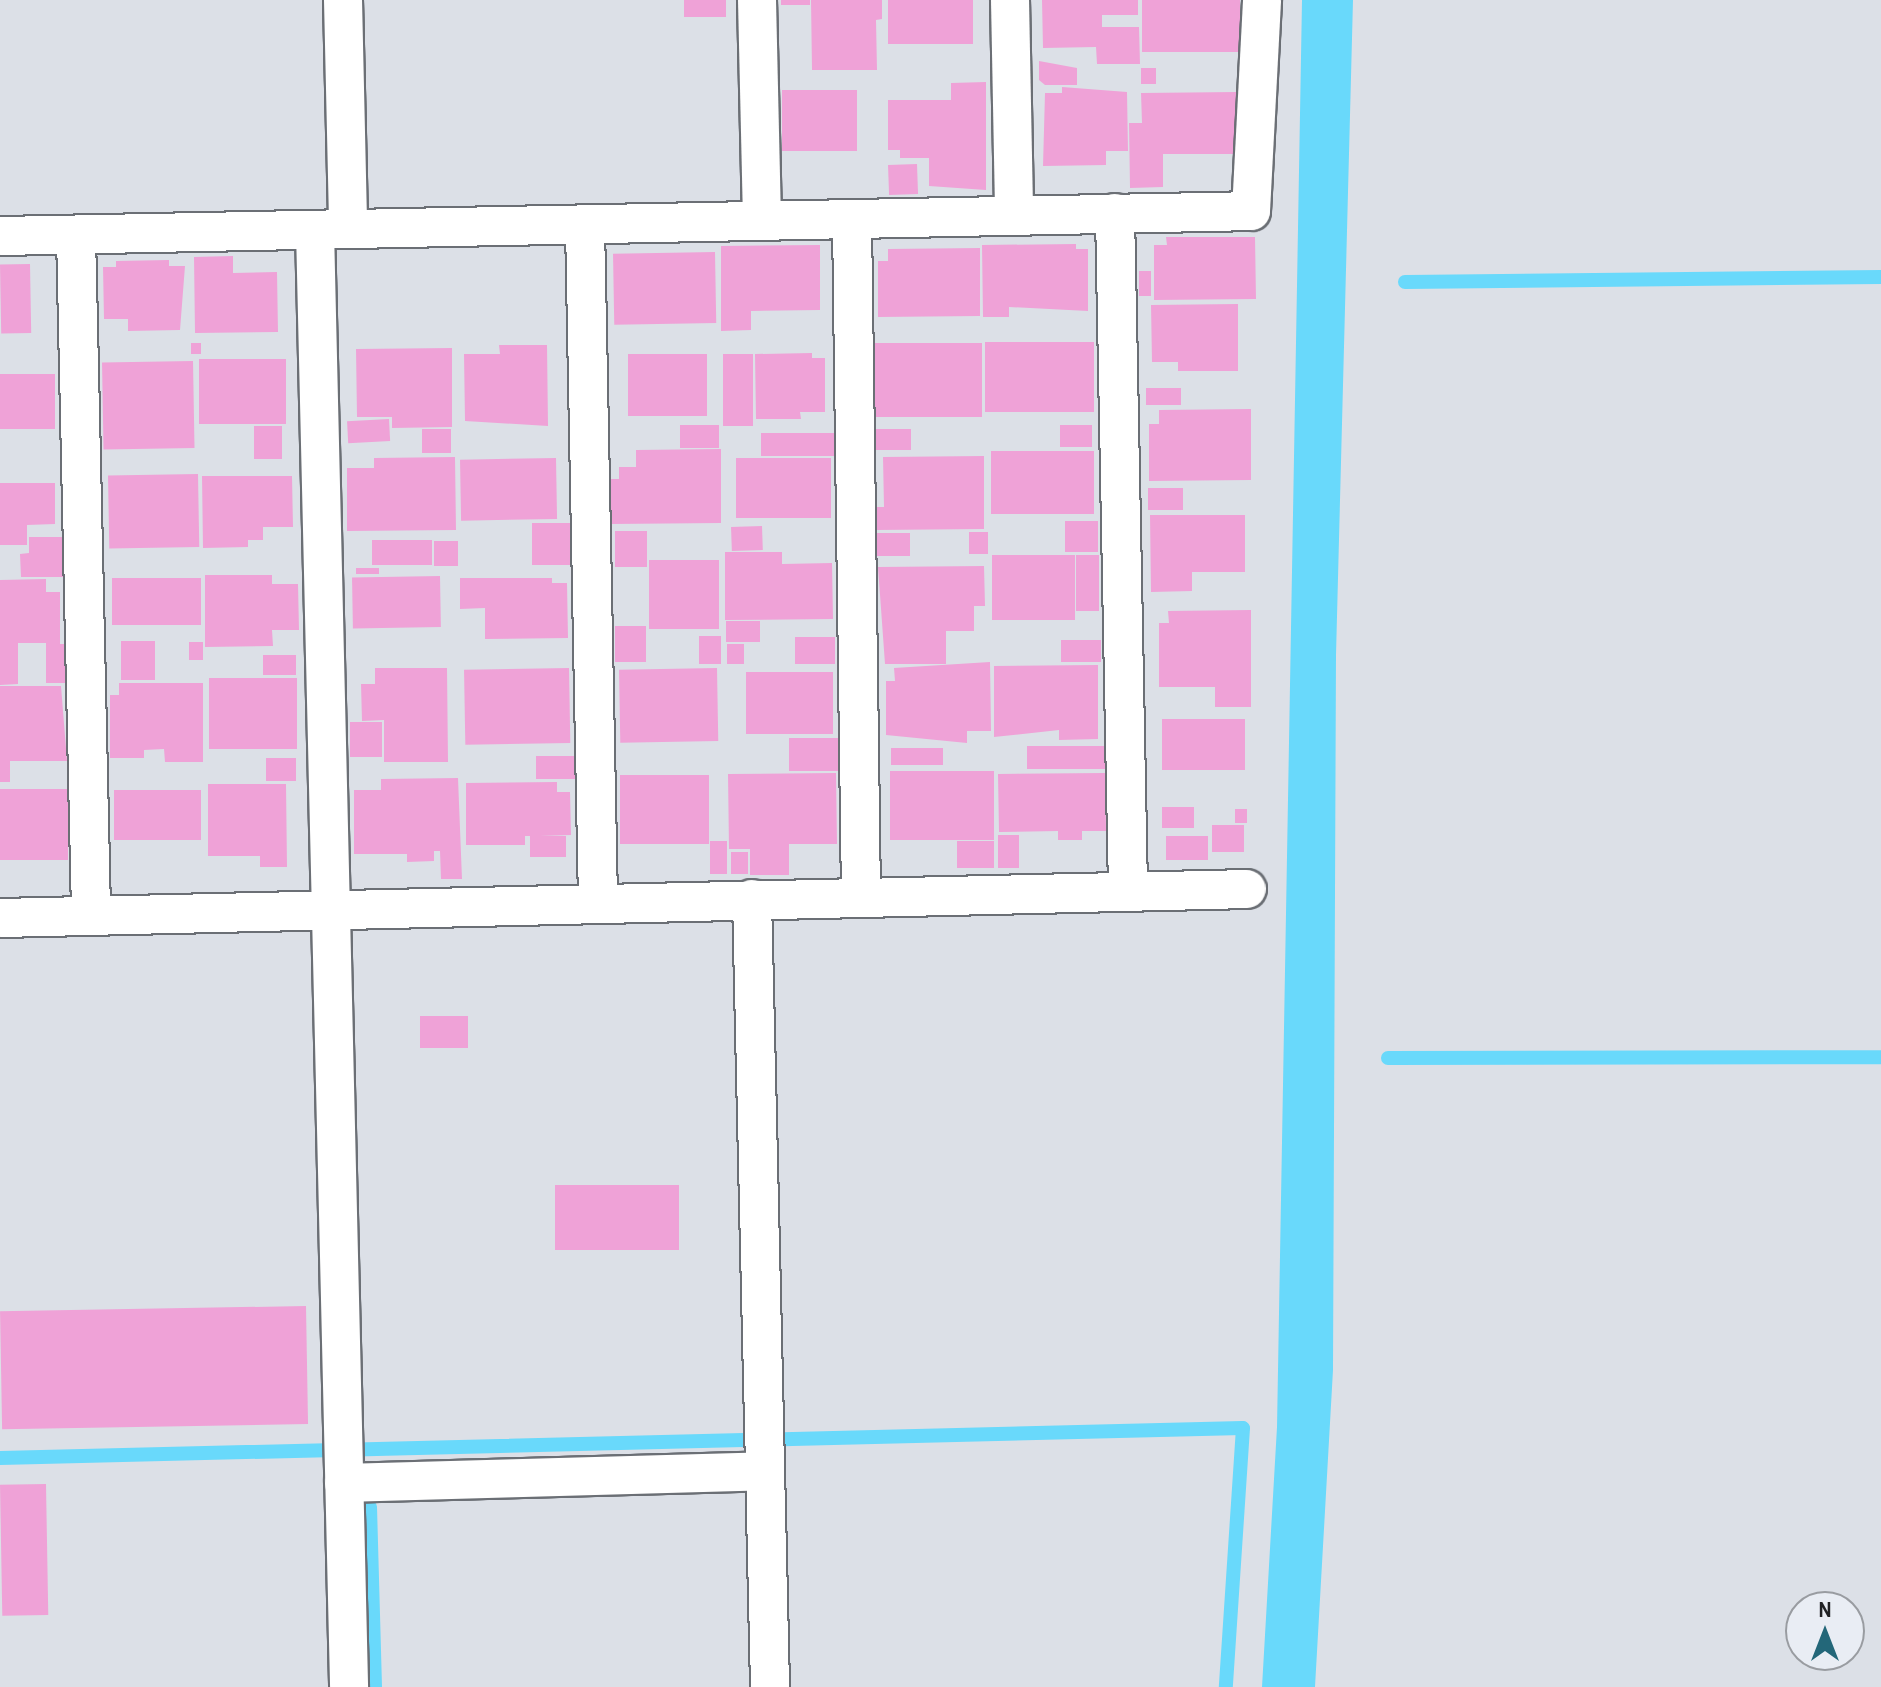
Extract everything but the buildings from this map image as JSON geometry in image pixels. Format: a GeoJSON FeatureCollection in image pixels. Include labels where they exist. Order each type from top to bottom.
{"type":"FeatureCollection","features":[{"type":"Feature","properties":{"kind":"street"},"geometry":{"type":"LineString","coordinates":[[343,0],[332,230],[329,908],[349,1687]]}},
{"type":"Feature","properties":{"kind":"street"},"geometry":{"type":"LineString","coordinates":[[757,0],[762,221]]}},
{"type":"Feature","properties":{"kind":"street"},"geometry":{"type":"LineString","coordinates":[[1010,0],[1014,216]]}},
{"type":"Feature","properties":{"kind":"street"},"geometry":{"type":"LineString","coordinates":[[0,236],[1251,211],[1262,0]]}},
{"type":"Feature","properties":{"kind":"street"},"geometry":{"type":"LineString","coordinates":[[1115,213],[1128,892]]}},
{"type":"Feature","properties":{"kind":"street"},"geometry":{"type":"LineString","coordinates":[[852,219],[861,897]]}},
{"type":"Feature","properties":{"kind":"street"},"geometry":{"type":"LineString","coordinates":[[585,225],[598,903]]}},
{"type":"Feature","properties":{"kind":"street"},"geometry":{"type":"LineString","coordinates":[[76,235],[91,913]]}},
{"type":"Feature","properties":{"kind":"street"},"geometry":{"type":"LineString","coordinates":[[0,918],[91,913],[1247,889]]}},
{"type":"Feature","properties":{"kind":"street"},"geometry":{"type":"LineString","coordinates":[[752,899],[770,1687]]}},
{"type":"Feature","properties":{"kind":"street"},"geometry":{"type":"LineString","coordinates":[[343,1461],[765,1450]]}},
{"type":"Feature","properties":{"kind":"water"},"geometry":{"type":"Polygon","coordinates":[[[1302,0],[1353,0],[1336,655],[1333,1370],[1315,1687],[1262,1687],[1277,1427],[1302,0]]]}},
{"type":"Feature","properties":{"kind":"waterway"},"geometry":{"type":"LineString","coordinates":[[1405,282],[1881,277]]}},
{"type":"Feature","properties":{"kind":"waterway"},"geometry":{"type":"LineString","coordinates":[[1388,1058],[1881,1057]]}},
{"type":"Feature","properties":{"kind":"waterway"},"geometry":{"type":"LineString","coordinates":[[0,1458],[1243,1428],[1226,1687]]}},
{"type":"Feature","properties":{"kind":"waterway"},"geometry":{"type":"LineString","coordinates":[[370,1507],[375,1687]]}}]}
